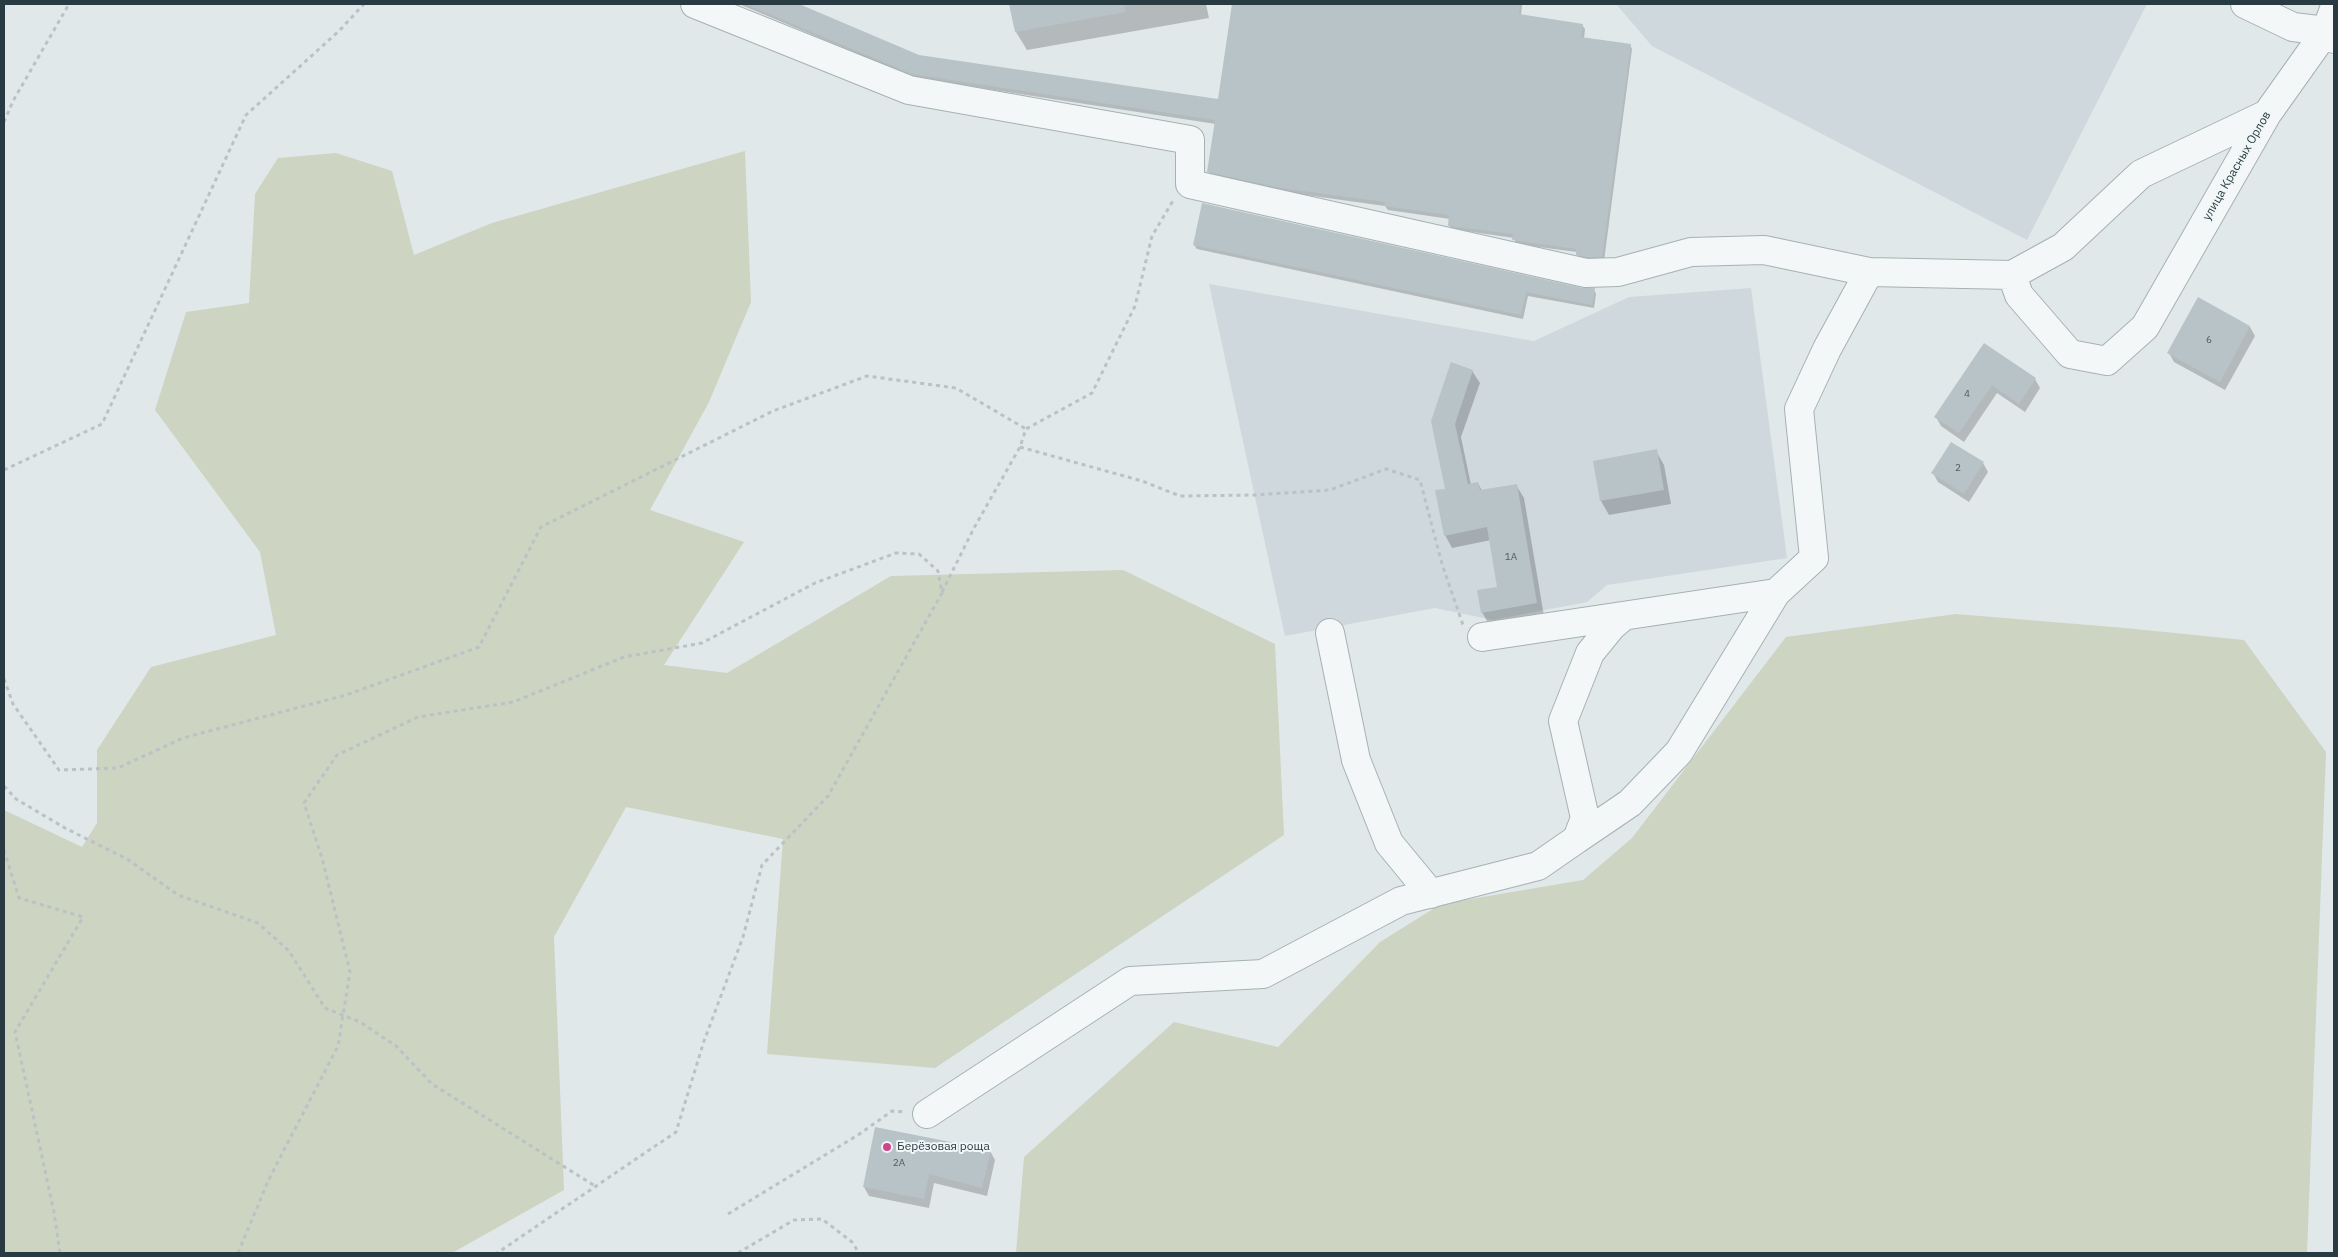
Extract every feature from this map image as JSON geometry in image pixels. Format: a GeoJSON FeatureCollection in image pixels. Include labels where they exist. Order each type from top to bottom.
{"type":"FeatureCollection","features":[{"type":"Feature","properties":{"kind":"street"},"geometry":{"type":"LineString","coordinates":[[695,4],[910,90],[1190,140],[1190,184],[1586,273],[1618,272],[1691,252],[1764,250],[1869,272],[2012,275],[2063,247],[2141,174],[2267,114]]}},
{"type":"Feature","properties":{"kind":"street"},"geometry":{"type":"LineString","coordinates":[[2245,4],[2294,27],[2331,26]]}},
{"type":"Feature","properties":{"kind":"street","name":"улица Красных Орлов"},"geometry":{"type":"LineString","coordinates":[[2012,275],[2019,295],[2070,354],[2107,361],[2145,327],[2267,114],[2331,26]]}},
{"type":"Feature","properties":{"kind":"street"},"geometry":{"type":"LineString","coordinates":[[927,1114],[1130,981],[1263,974],[1401,901],[1538,866],[1630,803],[1679,752],[1776,593],[1814,558],[1799,409],[1827,349],[1869,272]]}},
{"type":"Feature","properties":{"kind":"street"},"geometry":{"type":"LineString","coordinates":[[1482,637],[1776,593]]}},
{"type":"Feature","properties":{"kind":"street"},"geometry":{"type":"LineString","coordinates":[[1577,839],[1585,818],[1562,721],[1590,653],[1612,626],[1624,616]]}},
{"type":"Feature","properties":{"kind":"street"},"geometry":{"type":"LineString","coordinates":[[1330,633],[1356,760],[1389,842],[1431,894]]}},
{"type":"Feature","properties":{"kind":"path"},"geometry":{"type":"LineString","coordinates":[[4,122],[13,101],[70,4]]}},
{"type":"Feature","properties":{"kind":"path"},"geometry":{"type":"LineString","coordinates":[[4,470],[102,424],[246,115],[339,31],[364,4]]}},
{"type":"Feature","properties":{"kind":"path"},"geometry":{"type":"LineString","coordinates":[[497,1253],[676,1132],[704,1041],[743,937],[762,865],[828,796],[942,593],[974,528],[1020,447],[1026,429],[1092,393],[1135,306],[1152,236],[1171,202],[1190,184]]}},
{"type":"Feature","properties":{"kind":"path"},"geometry":{"type":"LineString","coordinates":[[4,679],[13,704],[59,770],[118,768],[183,738],[346,695],[479,646],[540,528],[774,411],[867,376],[956,388],[1026,429]]}},
{"type":"Feature","properties":{"kind":"path"},"geometry":{"type":"LineString","coordinates":[[1020,447],[1142,481],[1180,496],[1255,495],[1330,490],[1386,469],[1420,480],[1442,564],[1462,625],[1482,637]]}},
{"type":"Feature","properties":{"kind":"path"},"geometry":{"type":"LineString","coordinates":[[238,1253],[269,1179],[338,1046],[350,972],[322,858],[304,803],[336,754],[418,716],[513,702],[624,657],[702,643],[815,583],[896,554],[919,554],[938,571],[942,593]]}},
{"type":"Feature","properties":{"kind":"path"},"geometry":{"type":"LineString","coordinates":[[4,786],[16,799],[65,828],[127,859],[178,895],[258,923],[289,951],[325,1008],[360,1022],[396,1046],[432,1084],[595,1186]]}},
{"type":"Feature","properties":{"kind":"path"},"geometry":{"type":"LineString","coordinates":[[4,850],[19,898],[83,917],[15,1032],[54,1212],[60,1253]]}},
{"type":"Feature","properties":{"kind":"path"},"geometry":{"type":"LineString","coordinates":[[728,1214],[858,1135],[892,1111],[927,1114]]}},
{"type":"Feature","properties":{"kind":"path"},"geometry":{"type":"LineString","coordinates":[[738,1253],[794,1220],[822,1219],[852,1242],[859,1253]]}},
{"type":"Feature","properties":{"kind":"shaded area"},"geometry":{"type":"Polygon","coordinates":[[[1616,4],[2147,4],[2027,240],[1652,46],[1616,4]]]}},
{"type":"Feature","properties":{"kind":"shaded area"},"geometry":{"type":"Polygon","coordinates":[[[1209,284],[1534,341],[1629,297],[1751,288],[1787,558],[1607,585],[1587,602],[1493,620],[1435,608],[1285,636],[1209,284]]]}},
{"type":"Feature","properties":{"kind":"green space"},"geometry":{"type":"Polygon","coordinates":[[[745,151],[751,302],[709,402],[650,510],[744,542],[664,665],[727,673],[891,576],[1123,570],[1275,644],[1284,835],[935,1068],[767,1054],[783,839],[626,807],[554,937],[564,1190],[452,1253],[4,1253],[4,810],[82,847],[97,823],[97,750],[151,667],[276,635],[260,552],[155,410],[186,312],[249,303],[255,194],[278,158],[336,153],[392,171],[414,255],[492,223],[745,151]]]}},
{"type":"Feature","properties":{"kind":"green space"},"geometry":{"type":"Polygon","coordinates":[[[1956,614],[2244,640],[2326,752],[2307,1253],[1016,1253],[1024,1157],[1174,1022],[1278,1047],[1380,942],[1441,904],[1583,880],[1632,838],[1786,637],[1956,614]]]}},
{"type":"Feature","properties":{"kind":"building"},"geometry":{"type":"Polygon","coordinates":[[[745,4],[799,4],[919,55],[1218,99],[1232,4],[1520,4],[1519,14],[1583,24],[1581,37],[1631,44],[1602,257],[1576,255],[1576,249],[1512,240],[1513,234],[1448,226],[1449,215],[1384,206],[1385,202],[1281,188],[1207,172],[1215,120],[912,74],[745,4]]]}},
{"type":"Feature","properties":{"kind":"building"},"geometry":{"type":"Polygon","coordinates":[[[1009,4],[1124,4],[1125,12],[1015,32],[1009,4]]]}},
{"type":"Feature","properties":{"kind":"building"},"geometry":{"type":"Polygon","coordinates":[[[1202,203],[1583,288],[1595,288],[1592,305],[1526,292],[1521,315],[1193,245],[1202,203]]]}},
{"type":"Feature","properties":{"kind":"building"},"geometry":{"type":"Polygon","coordinates":[[[2198,297],[2250,326],[2220,382],[2167,353],[2198,297]]]}},
{"type":"Feature","properties":{"kind":"building"},"geometry":{"type":"Polygon","coordinates":[[[1984,343],[2036,378],[2019,404],[1992,385],[1959,433],[1934,417],[1984,343]]]}},
{"type":"Feature","properties":{"kind":"building"},"geometry":{"type":"Polygon","coordinates":[[[1451,362],[1473,370],[1455,424],[1468,484],[1478,482],[1480,490],[1517,484],[1537,603],[1481,613],[1477,590],[1497,587],[1487,527],[1444,536],[1435,490],[1445,489],[1431,421],[1451,362]]]}},
{"type":"Feature","properties":{"kind":"building"},"geometry":{"type":"Polygon","coordinates":[[[1951,442],[1984,462],[1964,494],[1931,473],[1951,442]]]}},
{"type":"Feature","properties":{"kind":"building"},"geometry":{"type":"Polygon","coordinates":[[[1657,449],[1664,490],[1600,501],[1593,461],[1657,449]]]}},
{"type":"Feature","properties":{"kind":"building"},"geometry":{"type":"Polygon","coordinates":[[[875,1127],[991,1150],[982,1188],[929,1174],[924,1199],[863,1187],[875,1127]]]}},
{"type":"Feature","properties":{"kind":"place","name":"Берёзовая роща"},"geometry":{"type":"Point","coordinates":[887,1147]}}]}
